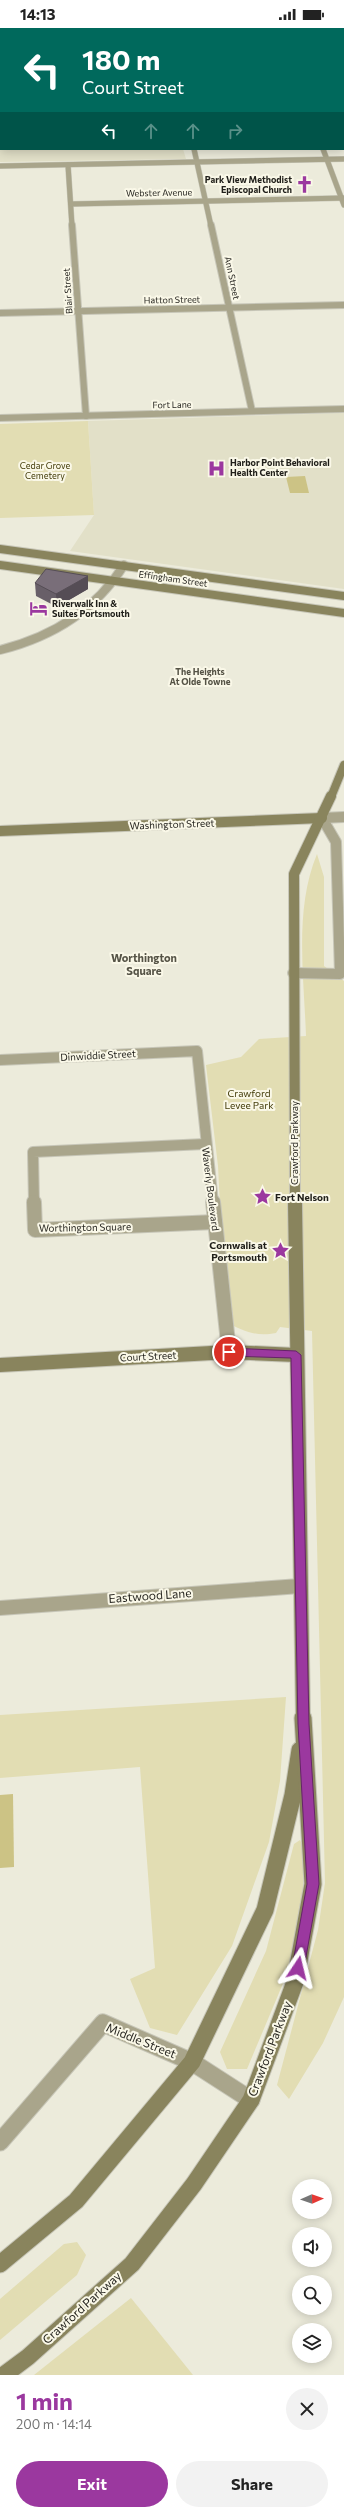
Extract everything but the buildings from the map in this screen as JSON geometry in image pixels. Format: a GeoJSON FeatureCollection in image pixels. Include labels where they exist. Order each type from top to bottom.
{"type":"FeatureCollection","features":[{"type":"Feature","properties":{"kind":"main road","name":"Effingham Street"},"geometry":{"type":"LineString","coordinates":[[0,549],[344,596]]}},
{"type":"Feature","properties":{"kind":"main road","name":"Effingham Street"},"geometry":{"type":"LineString","coordinates":[[0,565],[344,613]]}},
{"type":"Feature","properties":{"kind":"main road","name":"Crawford Parkway"},"geometry":{"type":"LineString","coordinates":[[4,2375],[28,2357],[132,2264],[194,2184],[251,2100],[295,1982],[313,1884],[303,1724],[300,1586],[296,1355],[293,973],[294,874],[322,818],[344,765]]}},
{"type":"Feature","properties":{"kind":"main road","name":"Washington Street"},"geometry":{"type":"LineString","coordinates":[[0,831],[322,818]]}},
{"type":"Feature","properties":{"kind":"main road","name":"Court Street"},"geometry":{"type":"LineString","coordinates":[[0,1365],[229,1352],[296,1355]]}},
{"type":"Feature","properties":{"kind":"main road","name":"Crawford Parkway"},"geometry":{"type":"LineString","coordinates":[[0,2264],[76,2202],[192,2062],[265,1910],[294,1795],[303,1724]]}},
{"type":"Feature","properties":{"kind":"street","name":"Ann Street"},"geometry":{"type":"LineString","coordinates":[[194,150],[252,412]]}},
{"type":"Feature","properties":{"kind":"street"},"geometry":{"type":"LineString","coordinates":[[323,150],[343,198],[344,206]]}},
{"type":"Feature","properties":{"kind":"street"},"geometry":{"type":"LineString","coordinates":[[0,166],[344,159]]}},
{"type":"Feature","properties":{"kind":"street","name":"Blair Street"},"geometry":{"type":"LineString","coordinates":[[68,165],[86,416]]}},
{"type":"Feature","properties":{"kind":"street","name":"Webster Avenue"},"geometry":{"type":"LineString","coordinates":[[71,204],[343,198]]}},
{"type":"Feature","properties":{"kind":"street","name":"Hatton Street"},"geometry":{"type":"LineString","coordinates":[[0,313],[344,305]]}},
{"type":"Feature","properties":{"kind":"street","name":"Fort Lane"},"geometry":{"type":"LineString","coordinates":[[0,418],[344,409]]}},
{"type":"Feature","properties":{"kind":"street"},"geometry":{"type":"LineString","coordinates":[[0,650],[38,637],[62,626],[80,615],[116,582],[124,565]]}},
{"type":"Feature","properties":{"kind":"street","name":"Washington Street"},"geometry":{"type":"LineString","coordinates":[[322,818],[344,817]]}},
{"type":"Feature","properties":{"kind":"street"},"geometry":{"type":"LineString","coordinates":[[293,973],[340,974],[336,842],[322,818]]}},
{"type":"Feature","properties":{"kind":"street","name":"Dinwiddie Street"},"geometry":{"type":"LineString","coordinates":[[0,1060],[197,1051]]}},
{"type":"Feature","properties":{"kind":"street","name":"Waverly Boulevard"},"geometry":{"type":"LineString","coordinates":[[197,1051],[205,1144],[229,1352]]}},
{"type":"Feature","properties":{"kind":"street","name":"Worthington Square"},"geometry":{"type":"LineString","coordinates":[[205,1144],[33,1152],[35,1230],[215,1222]]}},
{"type":"Feature","properties":{"kind":"street","name":"Eastwood Lane"},"geometry":{"type":"LineString","coordinates":[[0,1608],[300,1586]]}},
{"type":"Feature","properties":{"kind":"street","name":"Middle Street"},"geometry":{"type":"LineString","coordinates":[[0,2142],[103,2023],[192,2062],[251,2100]]}},
{"type":"Feature","properties":{"kind":"shaded area"},"geometry":{"type":"Polygon","coordinates":[[[0,150],[183,150],[186,159],[0,162],[0,150]]]}},
{"type":"Feature","properties":{"kind":"shaded area","name":"Harbor Point Behavioral Health Center"},"geometry":{"type":"Polygon","coordinates":[[[344,413],[344,589],[70,551],[94,515],[88,421],[344,413]]]}},
{"type":"Feature","properties":{"kind":"shaded area"},"geometry":{"type":"Polygon","coordinates":[[[305,476],[309,493],[290,493],[286,477],[305,476]]]}},
{"type":"Feature","properties":{"kind":"shaded area"},"geometry":{"type":"Polygon","coordinates":[[[13,1794],[14,1867],[0,1868],[0,1795],[13,1794]]]}},
{"type":"Feature","properties":{"kind":"green space","name":"Cedar Grove Cemetery"},"geometry":{"type":"Polygon","coordinates":[[[88,421],[94,515],[0,518],[0,424],[88,421]]]}},
{"type":"Feature","properties":{"kind":"green space","name":"Crawford Levee Park"},"geometry":{"type":"Polygon","coordinates":[[[317,854],[324,877],[324,966],[344,981],[344,1997],[323,2043],[289,2099],[277,2085],[318,1930],[325,1883],[312,1331],[280,1327],[276,1333],[256,1334],[226,1322],[218,1166],[206,1065],[241,1057],[259,1039],[306,1036],[302,944],[303,920],[305,897],[317,854]]]}},
{"type":"Feature","properties":{"kind":"green space"},"geometry":{"type":"Polygon","coordinates":[[[286,1697],[280,1781],[269,1842],[232,1946],[177,2035],[150,2028],[130,1979],[155,1968],[140,1767],[0,1778],[0,1715],[286,1697]]]}},
{"type":"Feature","properties":{"kind":"green space"},"geometry":{"type":"Polygon","coordinates":[[[300,1840],[304,1849],[303,1894],[292,1962],[247,2069],[227,2069],[220,2052],[266,1951],[294,1844],[300,1840]]]}},
{"type":"Feature","properties":{"kind":"green space"},"geometry":{"type":"Polygon","coordinates":[[[77,2242],[86,2255],[77,2275],[0,2340],[0,2299],[64,2244],[77,2242]]]}},
{"type":"Feature","properties":{"kind":"green space"},"geometry":{"type":"Polygon","coordinates":[[[131,2298],[193,2375],[34,2375],[131,2298]]]}},
{"type":"Feature","properties":{"kind":"place","name":"Park View Methodist Episcopal Church"},"geometry":{"type":"Point","coordinates":[305,185]}},
{"type":"Feature","properties":{"kind":"place","name":"Harbor Point Behavioral Health Center"},"geometry":{"type":"Point","coordinates":[217,468]}},
{"type":"Feature","properties":{"kind":"place","name":"Riverwalk Inn & Suites Portsmouth"},"geometry":{"type":"Point","coordinates":[39,609]}},
{"type":"Feature","properties":{"kind":"place","name":"Fort Nelson"},"geometry":{"type":"Point","coordinates":[262,1197]}},
{"type":"Feature","properties":{"kind":"place","name":"Cornwalis at Portsmouth"},"geometry":{"type":"Point","coordinates":[280,1251]}},
{"type":"Feature","properties":{"kind":"district","name":"The Heights At Olde Towne"},"geometry":{"type":"Point","coordinates":[200,678]}},
{"type":"Feature","properties":{"kind":"district","name":"Worthington Square"},"geometry":{"type":"Point","coordinates":[144,964]}},
{"type":"Feature","properties":{"kind":"route"},"geometry":{"type":"LineString","coordinates":[[229,1352],[296,1355],[303,1724],[313,1884],[298,1968]]}}]}
